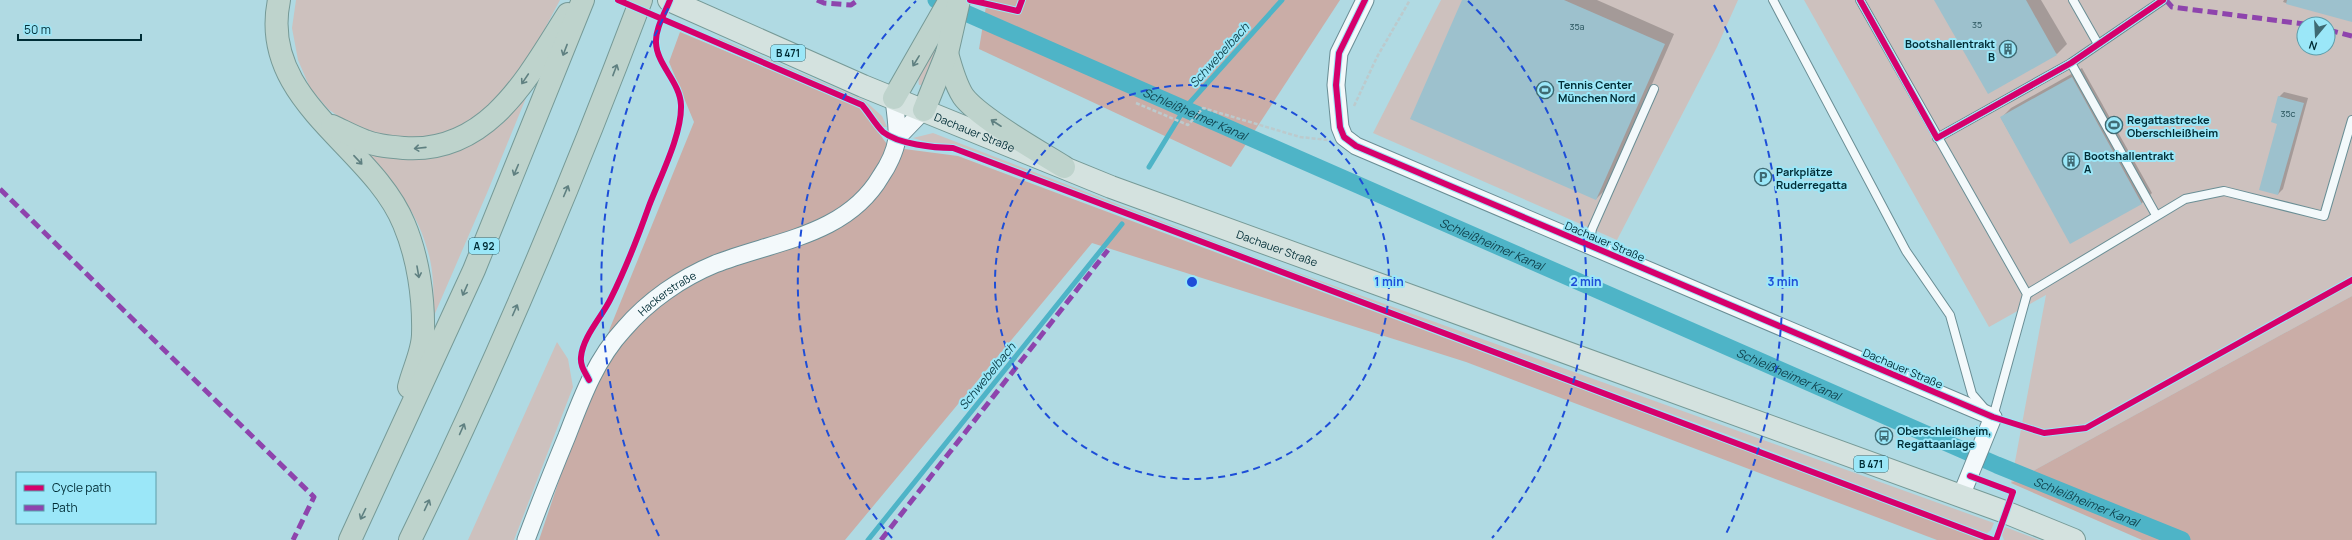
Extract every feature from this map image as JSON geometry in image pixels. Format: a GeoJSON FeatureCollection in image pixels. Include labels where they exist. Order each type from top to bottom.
{"type":"FeatureCollection","features":[{"type":"Feature","properties":{"kind":"highway"},"geometry":{"type":"LineString","coordinates":[[279,0],[277,30],[281,52],[290,77],[302,99],[370,173],[387,194],[404,223],[414,253],[420,286],[423,335],[407,395],[375,488]]}},
{"type":"Feature","properties":{"kind":"highway"},"geometry":{"type":"LineString","coordinates":[[322,121],[366,142],[389,147],[414,149],[439,146],[458,139],[478,128],[498,113],[515,94],[577,0]]}},
{"type":"Feature","properties":{"kind":"highway","name":"A 92"},"geometry":{"type":"LineString","coordinates":[[350,540],[474,270],[583,0]]}},
{"type":"Feature","properties":{"kind":"highway"},"geometry":{"type":"LineString","coordinates":[[410,540],[526,284],[575,169],[641,0]]}},
{"type":"Feature","properties":{"kind":"highway"},"geometry":{"type":"LineString","coordinates":[[950,0],[944,38],[954,78],[963,96],[976,110],[1064,167]]}},
{"type":"Feature","properties":{"kind":"highway"},"geometry":{"type":"LineString","coordinates":[[924,110],[944,38],[959,0]]}},
{"type":"Feature","properties":{"kind":"highway"},"geometry":{"type":"LineString","coordinates":[[894,98],[944,38]]}},
{"type":"Feature","properties":{"kind":"main road","name":"Dachauer Straße"},"geometry":{"type":"LineString","coordinates":[[676,3],[894,98],[1209,224],[1962,496],[2074,540]]}},
{"type":"Feature","properties":{"kind":"street"},"geometry":{"type":"LineString","coordinates":[[1342,132],[1336,85],[1339,53],[1365,0]]}},
{"type":"Feature","properties":{"kind":"street","name":"Hackerstraße"},"geometry":{"type":"LineString","coordinates":[[526,540],[589,380],[604,353],[624,329],[646,307],[687,277],[716,264],[790,241],[814,231],[856,207],[875,187],[886,169],[897,138],[894,98]]}},
{"type":"Feature","properties":{"kind":"street","name":"Hackerstraße"},"geometry":{"type":"LineString","coordinates":[[897,138],[924,110]]}},
{"type":"Feature","properties":{"kind":"street","name":"Dachauer Straße"},"geometry":{"type":"LineString","coordinates":[[1342,132],[1356,146],[1993,417]]}},
{"type":"Feature","properties":{"kind":"street"},"geometry":{"type":"LineString","coordinates":[[1962,496],[1993,417]]}},
{"type":"Feature","properties":{"kind":"lane"},"geometry":{"type":"LineString","coordinates":[[1773,0],[1906,251],[1950,315],[1972,394],[1993,417]]}},
{"type":"Feature","properties":{"kind":"lane"},"geometry":{"type":"LineString","coordinates":[[1860,0],[1937,138],[2027,294]]}},
{"type":"Feature","properties":{"kind":"lane"},"geometry":{"type":"LineString","coordinates":[[2073,0],[2098,44]]}},
{"type":"Feature","properties":{"kind":"lane"},"geometry":{"type":"LineString","coordinates":[[1937,138],[2071,63],[2163,0]]}},
{"type":"Feature","properties":{"kind":"lane"},"geometry":{"type":"LineString","coordinates":[[2071,63],[2156,215]]}},
{"type":"Feature","properties":{"kind":"lane"},"geometry":{"type":"LineString","coordinates":[[1589,245],[1592,229],[1654,89]]}},
{"type":"Feature","properties":{"kind":"lane"},"geometry":{"type":"LineString","coordinates":[[1993,417],[2027,294],[2156,215],[2185,199],[2224,191],[2324,216],[2352,120]]}},
{"type":"Feature","properties":{"kind":"path"},"geometry":{"type":"LineString","coordinates":[[1136,103],[1188,125],[1203,108],[1300,137],[1324,141],[1342,132],[1359,99],[1377,57],[1410,0]]}},
{"type":"Feature","properties":{"kind":"shaded area"},"geometry":{"type":"Polygon","coordinates":[[[296,0],[560,0],[533,51],[507,92],[458,130],[426,139],[401,140],[352,126],[328,109],[310,88],[298,60],[292,28],[296,0]]]}},
{"type":"Feature","properties":{"kind":"shaded area"},"geometry":{"type":"Polygon","coordinates":[[[987,0],[1340,0],[1231,167],[979,49],[987,0]]]}},
{"type":"Feature","properties":{"kind":"shaded area","name":"Tennis Center München Nord"},"geometry":{"type":"Polygon","coordinates":[[[1441,0],[1738,0],[1717,47],[1617,240],[1373,133],[1441,0]]]}},
{"type":"Feature","properties":{"kind":"shaded area","name":"Regattastrecke Oberschleißheim"},"geometry":{"type":"Polygon","coordinates":[[[1804,0],[2352,0],[2352,296],[2011,483],[2046,295],[1989,327],[1804,0]]]}},
{"type":"Feature","properties":{"kind":"shaded area"},"geometry":{"type":"Polygon","coordinates":[[[680,32],[861,108],[889,147],[958,156],[1986,540],[1937,540],[1466,362],[1092,243],[845,540],[539,540],[610,328],[694,122],[669,62],[680,32]]]}},
{"type":"Feature","properties":{"kind":"shaded area"},"geometry":{"type":"Polygon","coordinates":[[[719,38],[864,100],[882,116],[887,127],[883,127],[870,109],[864,104],[717,40],[719,38]]]}},
{"type":"Feature","properties":{"kind":"shaded area"},"geometry":{"type":"Polygon","coordinates":[[[942,38],[923,85],[919,85],[922,68],[939,40],[942,38]]]}},
{"type":"Feature","properties":{"kind":"shaded area"},"geometry":{"type":"Polygon","coordinates":[[[526,98],[433,318],[431,262],[419,225],[410,208],[387,176],[359,149],[460,149],[483,137],[502,124],[526,98]]]}},
{"type":"Feature","properties":{"kind":"shaded area"},"geometry":{"type":"Polygon","coordinates":[[[933,133],[1265,261],[1994,523],[1991,530],[1986,534],[1734,437],[1306,279],[965,148],[930,143],[913,138],[933,133]]]}},
{"type":"Feature","properties":{"kind":"shaded area"},"geometry":{"type":"Polygon","coordinates":[[[2352,296],[2352,540],[2142,540],[2011,483],[2352,296]]]}},
{"type":"Feature","properties":{"kind":"shaded area"},"geometry":{"type":"Polygon","coordinates":[[[557,342],[568,359],[573,387],[514,540],[468,540],[557,342]]]}},
{"type":"Feature","properties":{"kind":"shaded area"},"geometry":{"type":"Polygon","coordinates":[[[2005,527],[2039,540],[2004,540],[2002,535],[2005,527]]]}},
{"type":"Feature","properties":{"kind":"building"},"geometry":{"type":"Polygon","coordinates":[[[1462,0],[1564,0],[1665,44],[1596,200],[1410,119],[1462,0]]]}},
{"type":"Feature","properties":{"kind":"building","name":"Bootshallentrakt B"},"geometry":{"type":"Polygon","coordinates":[[[1934,0],[2026,0],[2057,55],[1988,94],[1934,0]]]}},
{"type":"Feature","properties":{"kind":"building"},"geometry":{"type":"Polygon","coordinates":[[[2287,0],[2352,0],[2352,22],[2336,18],[2336,16],[2330,16],[2286,4],[2287,0]]]}},
{"type":"Feature","properties":{"kind":"building","name":"Bootshallentrakt A"},"geometry":{"type":"Polygon","coordinates":[[[2072,77],[2142,204],[2070,244],[2000,117],[2072,77]]]}},
{"type":"Feature","properties":{"kind":"building"},"geometry":{"type":"Polygon","coordinates":[[[2278,96],[2304,103],[2278,195],[2259,190],[2277,124],[2271,122],[2278,96]]]}},
{"type":"Feature","properties":{"kind":"waterway","name":"Schleißheimer Kanal"},"geometry":{"type":"LineString","coordinates":[[936,0],[1997,465],[2182,540]]}},
{"type":"Feature","properties":{"kind":"waterway","name":"Schwebelbach"},"geometry":{"type":"LineString","coordinates":[[1149,167],[1185,108],[1282,0]]}},
{"type":"Feature","properties":{"kind":"waterway","name":"Schwebelbach"},"geometry":{"type":"LineString","coordinates":[[868,540],[1122,224]]}},
{"type":"Feature","properties":{"kind":"marked path"},"geometry":{"type":"LineString","coordinates":[[817,0],[824,3],[851,5],[858,0]]}},
{"type":"Feature","properties":{"kind":"marked path"},"geometry":{"type":"LineString","coordinates":[[2166,0],[2172,7],[2296,23]]}},
{"type":"Feature","properties":{"kind":"marked path"},"geometry":{"type":"LineString","coordinates":[[2336,32],[2352,36]]}},
{"type":"Feature","properties":{"kind":"marked path"},"geometry":{"type":"LineString","coordinates":[[0,189],[314,497],[293,540]]}},
{"type":"Feature","properties":{"kind":"marked path"},"geometry":{"type":"LineString","coordinates":[[881,540],[1108,250]]}},
{"type":"Feature","properties":{"kind":"cycle path"},"geometry":{"type":"LineString","coordinates":[[618,0],[862,105],[883,132],[898,140],[926,146],[953,148],[1993,540]]}},
{"type":"Feature","properties":{"kind":"cycle path"},"geometry":{"type":"LineString","coordinates":[[589,380],[581,363],[582,349],[589,334],[611,298],[627,264],[670,156],[678,129],[681,105],[680,97],[673,81],[660,59],[656,43],[657,32],[670,0]]}},
{"type":"Feature","properties":{"kind":"cycle path"},"geometry":{"type":"LineString","coordinates":[[970,0],[1018,11],[1022,0]]}},
{"type":"Feature","properties":{"kind":"cycle path"},"geometry":{"type":"LineString","coordinates":[[1365,0],[1339,53],[1336,85],[1340,127],[1344,137],[1356,146],[1993,417],[2044,433],[2086,428],[2352,280]]}},
{"type":"Feature","properties":{"kind":"cycle path"},"geometry":{"type":"LineString","coordinates":[[1860,0],[1937,138],[2071,63],[2163,0]]}},
{"type":"Feature","properties":{"kind":"cycle path"},"geometry":{"type":"LineString","coordinates":[[1970,476],[2013,492],[1996,540]]}},
{"type":"Feature","properties":{"kind":"place","name":"Bootshallentrakt B"},"geometry":{"type":"Point","coordinates":[2008,49]}},
{"type":"Feature","properties":{"kind":"place","name":"Tennis Center München Nord"},"geometry":{"type":"Point","coordinates":[1545,90]}},
{"type":"Feature","properties":{"kind":"place","name":"Regattastrecke Oberschleißheim"},"geometry":{"type":"Point","coordinates":[2114,125]}},
{"type":"Feature","properties":{"kind":"place","name":"Bootshallentrakt A"},"geometry":{"type":"Point","coordinates":[2071,161]}},
{"type":"Feature","properties":{"kind":"place","name":"Parkplätze Ruderregatta"},"geometry":{"type":"Point","coordinates":[1763,177]}},
{"type":"Feature","properties":{"kind":"place","name":"Oberschleißheim, Regattaanlage"},"geometry":{"type":"Point","coordinates":[1884,436]}}]}
